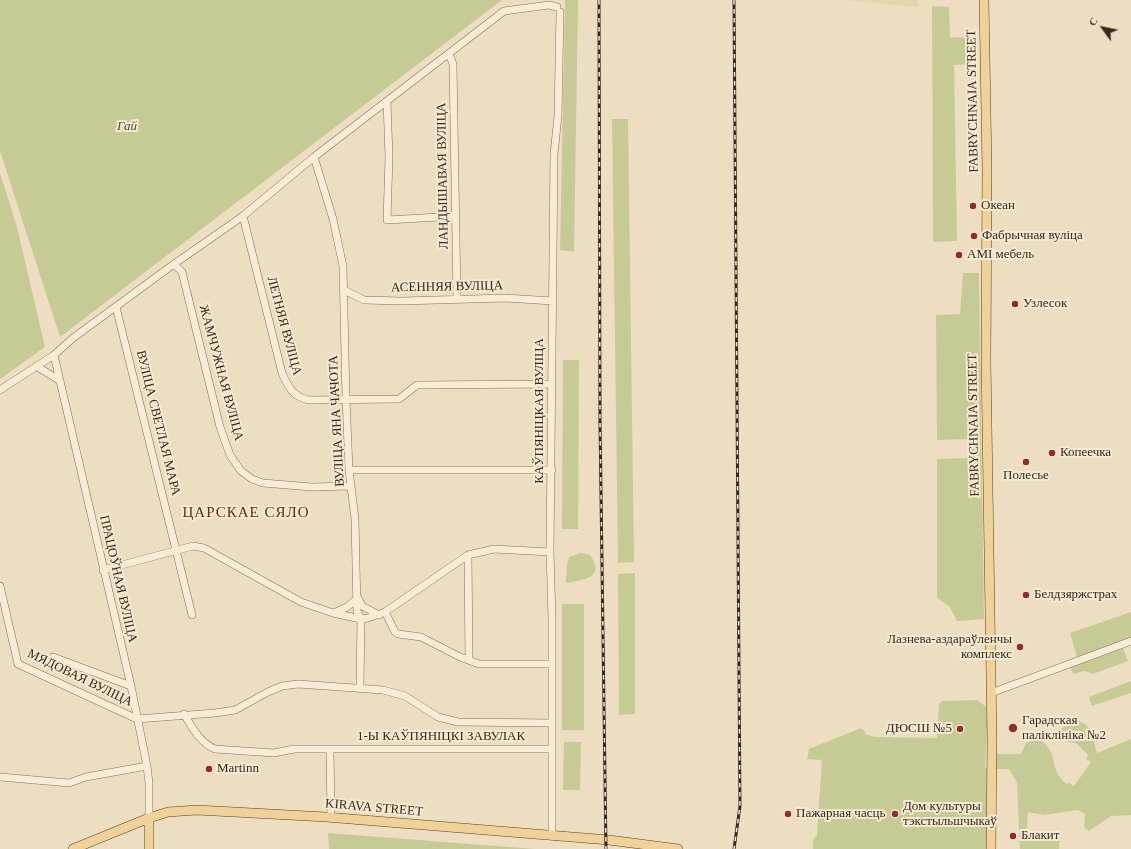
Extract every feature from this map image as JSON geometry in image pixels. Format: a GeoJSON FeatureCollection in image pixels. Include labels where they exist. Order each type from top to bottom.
{"type":"FeatureCollection","features":[{"type":"Feature","properties":{"kind":"main road","name":"FABRYCHNAIA STREET"},"geometry":{"type":"LineString","coordinates":[[984,0],[987,168],[986,361],[991,693],[991,849]]}},
{"type":"Feature","properties":{"kind":"main road","name":"KIRAVA STREET"},"geometry":{"type":"LineString","coordinates":[[73,849],[149,818],[168,812],[198,810],[331,818],[609,840],[678,849]]}},
{"type":"Feature","properties":{"kind":"main road"},"geometry":{"type":"LineString","coordinates":[[149,818],[149,849]]}},
{"type":"Feature","properties":{"kind":"street","name":"КАЎПЯНІЦКАЯ ВУЛІЦА"},"geometry":{"type":"LineString","coordinates":[[449,54],[504,11],[549,5],[559,9],[558,116],[554,154],[550,552],[552,664],[552,836]]}},
{"type":"Feature","properties":{"kind":"street"},"geometry":{"type":"LineString","coordinates":[[0,390],[54,355],[73,338],[174,264],[243,216],[314,158],[449,54]]}},
{"type":"Feature","properties":{"kind":"street","name":"ЛАНДЫШАВАЯ ВУЛІЦА"},"geometry":{"type":"LineString","coordinates":[[449,54],[453,64],[457,298]]}},
{"type":"Feature","properties":{"kind":"street"},"geometry":{"type":"LineString","coordinates":[[387,101],[389,157],[387,220],[456,216]]}},
{"type":"Feature","properties":{"kind":"street","name":"ВУЛІЦА ЯНА ЧАЧОТА"},"geometry":{"type":"LineString","coordinates":[[314,158],[333,219],[343,266],[349,470],[358,598],[357,611],[361,618],[360,688]]}},
{"type":"Feature","properties":{"kind":"street","name":"ЛЕТНЯЯ ВУЛІЦА"},"geometry":{"type":"LineString","coordinates":[[243,216],[282,372],[293,393],[300,398],[309,400],[399,399],[417,385],[552,384]]}},
{"type":"Feature","properties":{"kind":"street","name":"ЖАМЧУЖНАЯ ВУЛІЦА"},"geometry":{"type":"LineString","coordinates":[[174,264],[182,272],[220,427],[230,455],[241,472],[252,479],[263,483],[312,487],[351,486]]}},
{"type":"Feature","properties":{"kind":"street","name":"АСЕННЯЯ ВУЛІЦА"},"geometry":{"type":"LineString","coordinates":[[344,290],[364,300],[402,301],[457,298],[505,298],[553,301]]}},
{"type":"Feature","properties":{"kind":"street","name":"ВУЛІЦА СВЕТЛАЯ МАРА"},"geometry":{"type":"LineString","coordinates":[[116,307],[178,551],[192,615]]}},
{"type":"Feature","properties":{"kind":"street","name":"ПРАЦОЎНАЯ ВУЛІЦА"},"geometry":{"type":"LineString","coordinates":[[54,355],[131,686],[147,766],[149,783],[149,818]]}},
{"type":"Feature","properties":{"kind":"street"},"geometry":{"type":"LineString","coordinates":[[36,366],[59,380]]}},
{"type":"Feature","properties":{"kind":"street"},"geometry":{"type":"LineString","coordinates":[[349,470],[552,470]]}},
{"type":"Feature","properties":{"kind":"street"},"geometry":{"type":"LineString","coordinates":[[103,570],[193,546],[204,548],[301,602],[333,613],[368,618],[382,613],[468,555],[494,549],[550,552]]}},
{"type":"Feature","properties":{"kind":"street"},"geometry":{"type":"LineString","coordinates":[[468,555],[469,660]]}},
{"type":"Feature","properties":{"kind":"street","name":"МЯДОВАЯ ВУЛІЦА"},"geometry":{"type":"LineString","coordinates":[[0,586],[18,664],[137,719]]}},
{"type":"Feature","properties":{"kind":"street"},"geometry":{"type":"LineString","coordinates":[[333,613],[347,607],[358,598],[362,606],[382,613],[398,634],[421,637],[479,664],[552,664]]}},
{"type":"Feature","properties":{"kind":"street"},"geometry":{"type":"LineString","coordinates":[[991,693],[1131,641]]}},
{"type":"Feature","properties":{"kind":"street"},"geometry":{"type":"LineString","coordinates":[[53,657],[131,686]]}},
{"type":"Feature","properties":{"kind":"street","name":"1-Ы КАЎПЯНІЦКІ ЗАВУЛАК"},"geometry":{"type":"LineString","coordinates":[[137,719],[235,710],[282,686],[298,684],[383,690],[405,696],[438,717],[458,722],[551,723]]}},
{"type":"Feature","properties":{"kind":"street","name":"1-Ы КАЎПЯНІЦКІ ЗАВУЛАК"},"geometry":{"type":"LineString","coordinates":[[184,714],[202,741],[215,749],[274,753],[294,749],[551,749]]}},
{"type":"Feature","properties":{"kind":"street"},"geometry":{"type":"LineString","coordinates":[[330,749],[331,818]]}},
{"type":"Feature","properties":{"kind":"street"},"geometry":{"type":"LineString","coordinates":[[0,777],[69,783],[86,777],[147,766]]}},
{"type":"Feature","properties":{"kind":"shaded area"},"geometry":{"type":"Polygon","coordinates":[[[841,0],[918,0],[918,7],[841,0]]]}},
{"type":"Feature","properties":{"kind":"green space","name":"Гай"},"geometry":{"type":"Polygon","coordinates":[[[0,0],[502,0],[60,337],[0,151],[0,0]]]}},
{"type":"Feature","properties":{"kind":"green space"},"geometry":{"type":"Polygon","coordinates":[[[565,0],[578,0],[574,252],[560,250],[565,0]]]}},
{"type":"Feature","properties":{"kind":"green space"},"geometry":{"type":"Polygon","coordinates":[[[932,6],[949,7],[950,37],[972,38],[971,64],[954,65],[957,241],[933,242],[932,6]]]}},
{"type":"Feature","properties":{"kind":"green space"},"geometry":{"type":"Polygon","coordinates":[[[612,119],[628,119],[634,562],[618,563],[612,119]]]}},
{"type":"Feature","properties":{"kind":"green space"},"geometry":{"type":"Polygon","coordinates":[[[0,173],[17,227],[45,347],[0,379],[0,173]]]}},
{"type":"Feature","properties":{"kind":"green space"},"geometry":{"type":"Polygon","coordinates":[[[963,273],[979,273],[984,619],[957,621],[950,607],[937,598],[937,459],[970,458],[970,439],[937,440],[936,315],[960,314],[963,273]]]}},
{"type":"Feature","properties":{"kind":"green space"},"geometry":{"type":"Polygon","coordinates":[[[563,360],[579,360],[578,529],[562,529],[563,360]]]}},
{"type":"Feature","properties":{"kind":"green space"},"geometry":{"type":"Polygon","coordinates":[[[581,553],[590,555],[594,563],[594,573],[585,579],[566,583],[569,557],[581,553]]]}},
{"type":"Feature","properties":{"kind":"green space"},"geometry":{"type":"Polygon","coordinates":[[[635,573],[635,714],[619,715],[618,574],[635,573]]]}},
{"type":"Feature","properties":{"kind":"green space"},"geometry":{"type":"Polygon","coordinates":[[[562,604],[584,604],[584,730],[562,730],[562,604]]]}},
{"type":"Feature","properties":{"kind":"green space"},"geometry":{"type":"Polygon","coordinates":[[[1131,612],[1131,638],[1077,657],[1070,633],[1131,612]]]}},
{"type":"Feature","properties":{"kind":"green space"},"geometry":{"type":"Polygon","coordinates":[[[1123,648],[1128,661],[1093,674],[1084,671],[1073,674],[1070,667],[1123,648]]]}},
{"type":"Feature","properties":{"kind":"green space"},"geometry":{"type":"Polygon","coordinates":[[[1131,681],[1131,693],[1092,706],[1089,697],[1131,681]]]}},
{"type":"Feature","properties":{"kind":"green space"},"geometry":{"type":"Polygon","coordinates":[[[977,700],[988,708],[985,768],[989,769],[986,849],[813,849],[813,840],[817,835],[822,760],[807,759],[809,749],[861,728],[865,734],[875,737],[937,738],[939,704],[942,701],[977,700]]]}},
{"type":"Feature","properties":{"kind":"green space"},"geometry":{"type":"Polygon","coordinates":[[[1076,721],[1082,722],[1089,728],[1097,753],[1131,739],[1131,815],[1111,816],[1089,831],[1084,827],[1085,814],[1078,810],[1044,815],[1028,812],[1026,839],[1060,837],[1059,849],[1020,849],[1017,783],[1009,769],[995,769],[995,754],[1021,754],[1026,743],[1038,738],[1050,750],[1055,768],[1061,779],[1067,784],[1068,782],[1074,786],[1091,762],[1086,759],[1088,755],[1076,743],[1057,740],[1058,730],[1076,721]]]}},
{"type":"Feature","properties":{"kind":"green space"},"geometry":{"type":"Polygon","coordinates":[[[564,742],[581,742],[580,790],[563,790],[564,742]]]}},
{"type":"Feature","properties":{"kind":"green space"},"geometry":{"type":"Polygon","coordinates":[[[328,833],[535,849],[329,849],[328,833]]]}},
{"type":"Feature","properties":{"kind":"railway"},"geometry":{"type":"LineString","coordinates":[[599,0],[600,422],[606,849]]}},
{"type":"Feature","properties":{"kind":"railway"},"geometry":{"type":"LineString","coordinates":[[734,0],[740,806],[734,849]]}},
{"type":"Feature","properties":{"kind":"place","name":"Океан"},"geometry":{"type":"Point","coordinates":[973,206]}},
{"type":"Feature","properties":{"kind":"place","name":"Фабрычная вуліца"},"geometry":{"type":"Point","coordinates":[974,236]}},
{"type":"Feature","properties":{"kind":"place","name":"AMI мебель"},"geometry":{"type":"Point","coordinates":[959,255]}},
{"type":"Feature","properties":{"kind":"place","name":"Узлесок"},"geometry":{"type":"Point","coordinates":[1015,304]}},
{"type":"Feature","properties":{"kind":"place","name":"Копеечка"},"geometry":{"type":"Point","coordinates":[1052,453]}},
{"type":"Feature","properties":{"kind":"place","name":"Полесье"},"geometry":{"type":"Point","coordinates":[1026,462]}},
{"type":"Feature","properties":{"kind":"place","name":"Белдзяржстрах"},"geometry":{"type":"Point","coordinates":[1026,595]}},
{"type":"Feature","properties":{"kind":"place","name":"Лазнева-аздараўленчы комплекс"},"geometry":{"type":"Point","coordinates":[1020,647]}},
{"type":"Feature","properties":{"kind":"place","name":"Гарадская паліклініка №2"},"geometry":{"type":"Point","coordinates":[1013,728]}},
{"type":"Feature","properties":{"kind":"place","name":"ДЮСШ №5"},"geometry":{"type":"Point","coordinates":[960,729]}},
{"type":"Feature","properties":{"kind":"place","name":"Martinn"},"geometry":{"type":"Point","coordinates":[209,769]}},
{"type":"Feature","properties":{"kind":"place","name":"Пажарная часць"},"geometry":{"type":"Point","coordinates":[788,814]}},
{"type":"Feature","properties":{"kind":"place","name":"Дом культуры тэкстыльшчыкаў"},"geometry":{"type":"Point","coordinates":[895,814]}},
{"type":"Feature","properties":{"kind":"place","name":"Блакит"},"geometry":{"type":"Point","coordinates":[1013,836]}},
{"type":"Feature","properties":{"kind":"district","name":"ЦАРСКАЕ СЯЛО"},"geometry":{"type":"Point","coordinates":[246,513]}}]}
